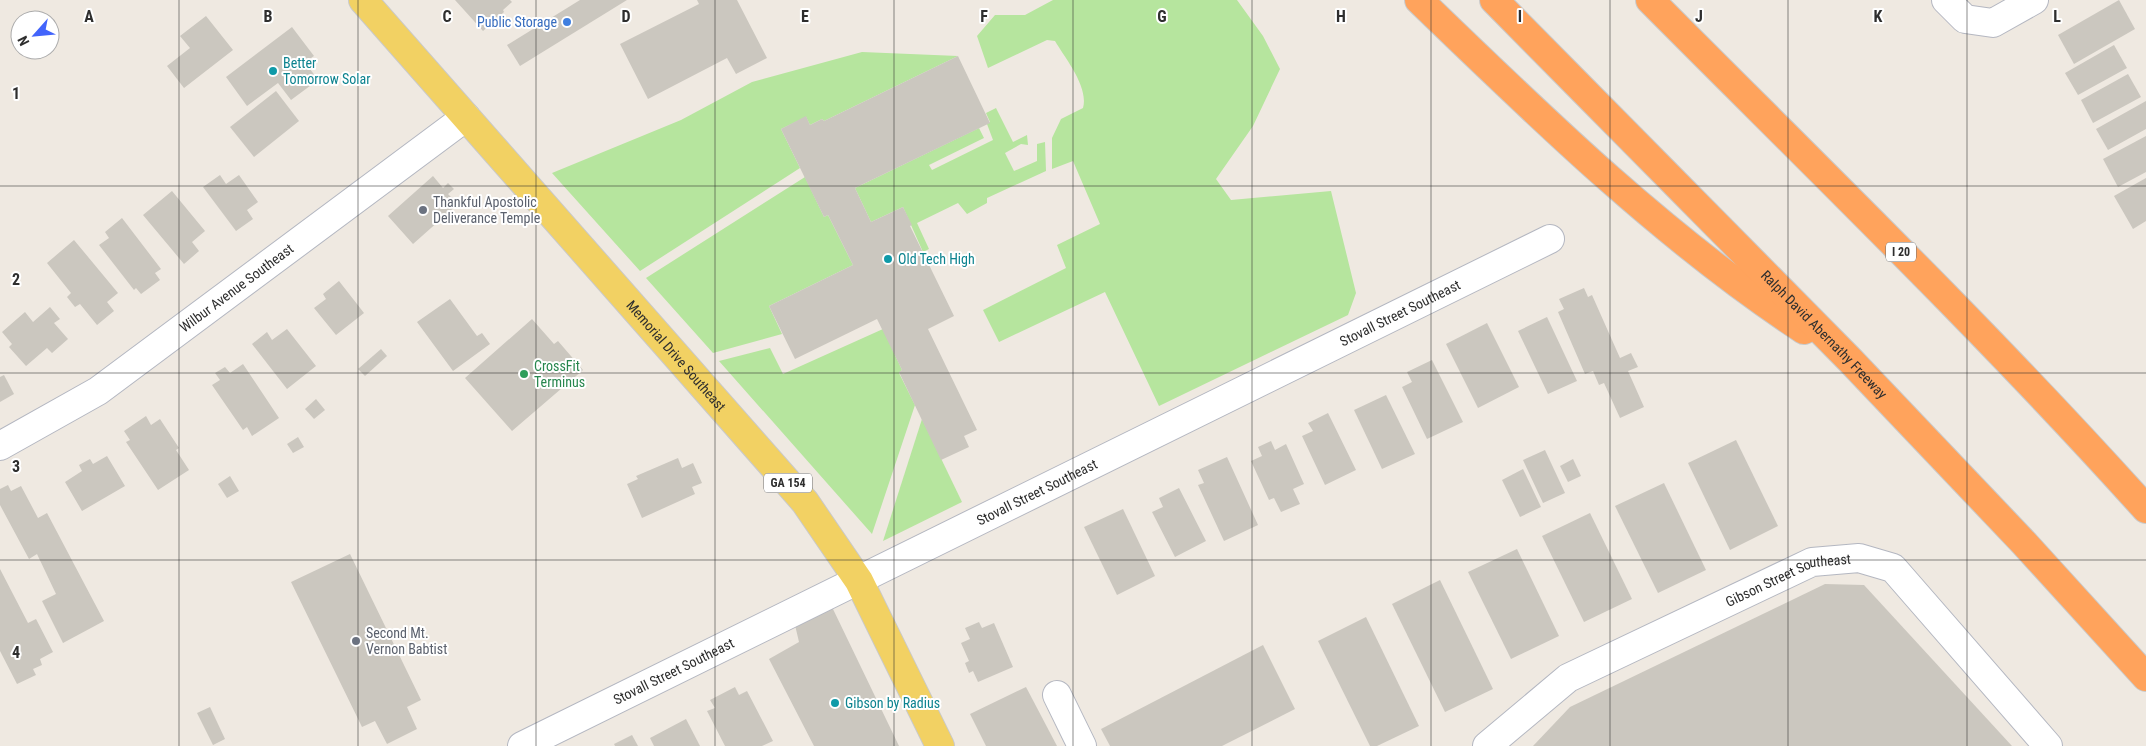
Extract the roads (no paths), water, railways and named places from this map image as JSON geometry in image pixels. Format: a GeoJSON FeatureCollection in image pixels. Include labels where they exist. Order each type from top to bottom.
{"type":"FeatureCollection","features":[{"type":"Feature","properties":{"kind":"highway"},"geometry":{"type":"LineString","coordinates":[[1419,0],[1520,98],[1679,238],[1753,296],[1850,360]]}},
{"type":"Feature","properties":{"kind":"highway","name":"Ralph David Abernathy Freeway"},"geometry":{"type":"LineString","coordinates":[[1494,0],[1850,360],[2024,543],[2146,677]]}},
{"type":"Feature","properties":{"kind":"highway","name":"I 20"},"geometry":{"type":"LineString","coordinates":[[1650,0],[1912,263],[2102,460],[2146,509]]}},
{"type":"Feature","properties":{"kind":"main road","name":"Memorial Drive Southeast"},"geometry":{"type":"LineString","coordinates":[[363,0],[805,502],[859,582],[940,746]]}},
{"type":"Feature","properties":{"kind":"street"},"geometry":{"type":"LineString","coordinates":[[1946,0],[1964,19],[1993,23],[2034,0]]}},
{"type":"Feature","properties":{"kind":"street","name":"Wilbur Avenue Southeast"},"geometry":{"type":"LineString","coordinates":[[0,446],[98,391],[466,117]]}},
{"type":"Feature","properties":{"kind":"street","name":"Stovall Street Southeast"},"geometry":{"type":"LineString","coordinates":[[522,746],[859,582],[1550,239]]}},
{"type":"Feature","properties":{"kind":"street","name":"Gibson Street Southeast"},"geometry":{"type":"LineString","coordinates":[[1487,746],[1568,678],[1812,562],[1859,558],[1894,568],[2048,746]]}},
{"type":"Feature","properties":{"kind":"street"},"geometry":{"type":"LineString","coordinates":[[1057,695],[1082,746]]}},
{"type":"Feature","properties":{"kind":"place","name":"Public Storage"},"geometry":{"type":"Point","coordinates":[567,22]}},
{"type":"Feature","properties":{"kind":"place","name":"Better Tomorrow Solar"},"geometry":{"type":"Point","coordinates":[273,71]}},
{"type":"Feature","properties":{"kind":"place","name":"Thankful Apostolic Deliverance Temple"},"geometry":{"type":"Point","coordinates":[423,210]}},
{"type":"Feature","properties":{"kind":"place","name":"Old Tech High"},"geometry":{"type":"Point","coordinates":[888,259]}},
{"type":"Feature","properties":{"kind":"place","name":"CrossFit Terminus"},"geometry":{"type":"Point","coordinates":[524,374]}},
{"type":"Feature","properties":{"kind":"place","name":"Second Mt. Vernon Babtist"},"geometry":{"type":"Point","coordinates":[356,641]}},
{"type":"Feature","properties":{"kind":"place","name":"Gibson by Radius"},"geometry":{"type":"Point","coordinates":[835,703]}}]}
